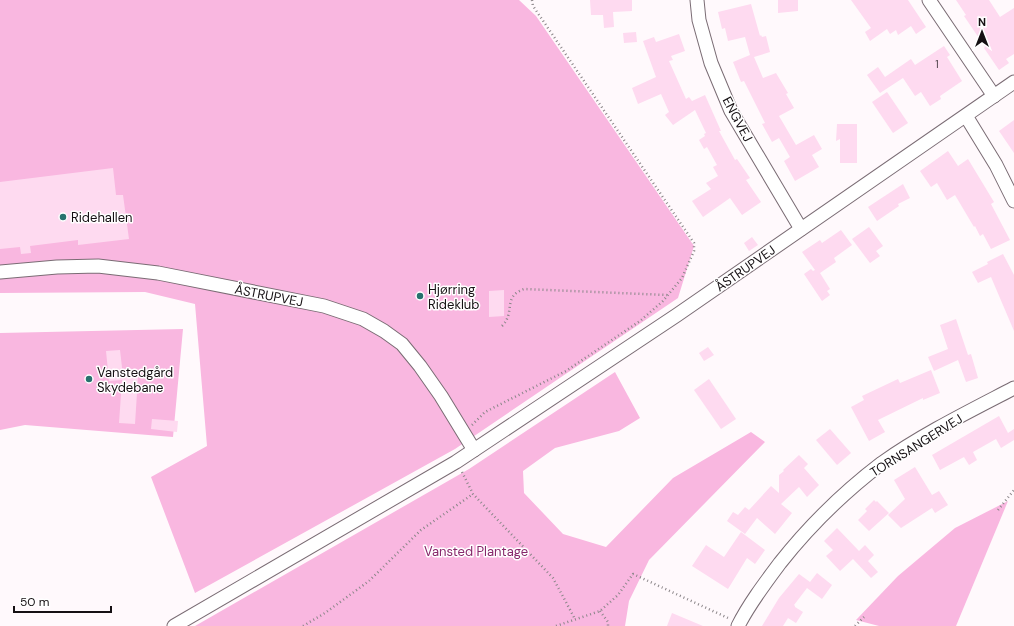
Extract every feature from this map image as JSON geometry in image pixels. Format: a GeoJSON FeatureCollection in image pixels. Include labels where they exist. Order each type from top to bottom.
{"type":"FeatureCollection","features":[{"type":"Feature","properties":{"kind":"street","name":"ENGVEJ"},"geometry":{"type":"LineString","coordinates":[[697,0],[699,20],[711,63],[731,111],[801,229]]}},
{"type":"Feature","properties":{"kind":"street"},"geometry":{"type":"LineString","coordinates":[[929,0],[994,96]]}},
{"type":"Feature","properties":{"kind":"street","name":"ÅSTRUPVEJ"},"geometry":{"type":"LineString","coordinates":[[174,626],[456,462],[677,315],[1014,82]]}},
{"type":"Feature","properties":{"kind":"street"},"geometry":{"type":"LineString","coordinates":[[966,116],[996,166],[1014,201]]}},
{"type":"Feature","properties":{"kind":"street","name":"ÅSTRUPVEJ"},"geometry":{"type":"LineString","coordinates":[[0,272],[57,267],[98,266],[158,273],[324,306],[363,318],[402,344],[420,366],[441,396],[474,450]]}},
{"type":"Feature","properties":{"kind":"street","name":"TORNSANGERVEJ"},"geometry":{"type":"LineString","coordinates":[[739,625],[765,583],[799,539],[839,499],[882,463],[930,433],[1014,388]]}},
{"type":"Feature","properties":{"kind":"path"},"geometry":{"type":"LineString","coordinates":[[464,434],[485,412],[566,371],[640,321],[663,301],[682,278],[694,252],[694,244],[533,6],[532,0]]}},
{"type":"Feature","properties":{"kind":"path"},"geometry":{"type":"LineString","coordinates":[[502,326],[508,320],[511,298],[524,288],[668,295]]}},
{"type":"Feature","properties":{"kind":"path"},"geometry":{"type":"LineString","coordinates":[[456,462],[473,494],[553,578],[575,619]]}},
{"type":"Feature","properties":{"kind":"path"},"geometry":{"type":"LineString","coordinates":[[998,510],[1014,490]]}},
{"type":"Feature","properties":{"kind":"path"},"geometry":{"type":"LineString","coordinates":[[302,626],[325,613],[370,581],[421,530],[473,494]]}},
{"type":"Feature","properties":{"kind":"path"},"geometry":{"type":"LineString","coordinates":[[556,626],[600,611],[618,595],[633,574],[739,625]]}},
{"type":"Feature","properties":{"kind":"path"},"geometry":{"type":"LineString","coordinates":[[600,611],[608,622],[608,626]]}},
{"type":"Feature","properties":{"kind":"path"},"geometry":{"type":"LineString","coordinates":[[855,626],[864,618]]}},
{"type":"Feature","properties":{"kind":"green space","name":"Hjørring Rideklub"},"geometry":{"type":"Polygon","coordinates":[[[0,0],[519,0],[536,16],[694,246],[678,298],[455,449],[195,593],[151,477],[207,446],[195,304],[145,292],[0,293],[0,0]]]}},
{"type":"Feature","properties":{"kind":"green space","name":"Vanstedgård Skydebane"},"geometry":{"type":"Polygon","coordinates":[[[183,329],[173,437],[25,425],[0,430],[0,333],[183,329]]]}},
{"type":"Feature","properties":{"kind":"green space","name":"Vansted Plantage"},"geometry":{"type":"Polygon","coordinates":[[[615,372],[640,418],[619,431],[555,448],[523,471],[524,493],[563,534],[606,547],[673,478],[751,432],[765,442],[649,560],[629,601],[625,626],[195,626],[469,469],[615,372]]]}},
{"type":"Feature","properties":{"kind":"green space"},"geometry":{"type":"Polygon","coordinates":[[[1008,501],[956,626],[879,626],[856,620],[898,576],[955,528],[1008,501]]]}},
{"type":"Feature","properties":{"kind":"building"},"geometry":{"type":"Polygon","coordinates":[[[590,0],[632,0],[632,11],[613,12],[614,27],[604,28],[603,15],[591,15],[590,0]]]}},
{"type":"Feature","properties":{"kind":"building"},"geometry":{"type":"Polygon","coordinates":[[[778,0],[798,0],[798,11],[778,13],[778,0]]]}},
{"type":"Feature","properties":{"kind":"building"},"geometry":{"type":"Polygon","coordinates":[[[851,0],[908,0],[926,27],[916,34],[911,26],[898,35],[896,30],[890,34],[887,29],[870,41],[865,32],[871,28],[851,0]]]}},
{"type":"Feature","properties":{"kind":"building"},"geometry":{"type":"Polygon","coordinates":[[[956,0],[989,0],[1000,17],[1014,8],[1014,54],[1006,59],[1009,63],[999,70],[964,16],[966,15],[956,0]]]}},
{"type":"Feature","properties":{"kind":"building"},"geometry":{"type":"Polygon","coordinates":[[[751,4],[760,36],[766,36],[770,52],[754,57],[763,78],[776,73],[788,93],[786,94],[794,108],[779,116],[796,145],[814,135],[822,149],[812,155],[819,167],[795,181],[784,161],[790,157],[779,138],[772,142],[762,124],[765,123],[744,81],[741,82],[733,62],[750,55],[745,37],[728,41],[725,28],[722,29],[718,12],[751,4]]]}},
{"type":"Feature","properties":{"kind":"building"},"geometry":{"type":"Polygon","coordinates":[[[636,32],[637,42],[624,43],[623,33],[636,32]]]}},
{"type":"Feature","properties":{"kind":"building"},"geometry":{"type":"Polygon","coordinates":[[[679,34],[685,51],[671,56],[673,60],[669,61],[686,99],[689,97],[692,101],[705,95],[721,131],[719,131],[735,160],[737,159],[750,178],[746,180],[761,202],[742,215],[730,198],[703,217],[692,201],[711,189],[706,183],[718,176],[713,167],[717,165],[707,147],[704,149],[699,140],[705,136],[704,134],[706,133],[695,110],[673,125],[665,115],[669,112],[661,94],[638,104],[632,88],[656,77],[643,41],[654,37],[656,42],[679,34]]]}},
{"type":"Feature","properties":{"kind":"building"},"geometry":{"type":"Polygon","coordinates":[[[944,46],[950,55],[947,57],[962,81],[940,96],[941,99],[930,106],[921,92],[915,96],[903,78],[880,93],[867,75],[878,67],[885,77],[911,59],[915,65],[944,46]]]}},
{"type":"Feature","properties":{"kind":"building"},"geometry":{"type":"Polygon","coordinates":[[[887,92],[908,123],[893,133],[872,102],[887,92]]]}},
{"type":"Feature","properties":{"kind":"building"},"geometry":{"type":"Polygon","coordinates":[[[1014,120],[1014,153],[999,131],[1014,120]]]}},
{"type":"Feature","properties":{"kind":"building"},"geometry":{"type":"Polygon","coordinates":[[[837,124],[857,124],[857,163],[840,163],[840,139],[836,141],[837,124]]]}},
{"type":"Feature","properties":{"kind":"building"},"geometry":{"type":"Polygon","coordinates":[[[948,151],[958,166],[968,159],[994,202],[991,204],[1010,240],[991,249],[983,234],[980,236],[975,226],[974,227],[955,195],[947,200],[937,183],[931,187],[920,171],[948,151]]]}},
{"type":"Feature","properties":{"kind":"building","name":"Ridehallen"},"geometry":{"type":"Polygon","coordinates":[[[113,168],[116,195],[123,195],[129,239],[78,245],[78,240],[30,246],[31,253],[21,254],[20,247],[0,249],[0,182],[113,168]]]}},
{"type":"Feature","properties":{"kind":"building"},"geometry":{"type":"Polygon","coordinates":[[[903,184],[910,198],[898,204],[899,206],[877,221],[868,207],[903,184]]]}},
{"type":"Feature","properties":{"kind":"building"},"geometry":{"type":"Polygon","coordinates":[[[869,227],[883,246],[876,251],[880,256],[870,263],[852,239],[869,227]]]}},
{"type":"Feature","properties":{"kind":"building"},"geometry":{"type":"Polygon","coordinates":[[[841,230],[852,245],[834,258],[836,262],[820,273],[830,289],[827,291],[830,295],[822,301],[804,274],[811,269],[813,271],[815,270],[802,252],[820,240],[822,243],[841,230]]]}},
{"type":"Feature","properties":{"kind":"building"},"geometry":{"type":"Polygon","coordinates":[[[752,237],[758,245],[749,251],[744,243],[752,237]]]}},
{"type":"Feature","properties":{"kind":"building"},"geometry":{"type":"Polygon","coordinates":[[[1003,254],[1014,275],[1014,331],[991,277],[978,283],[972,272],[1003,254]]]}},
{"type":"Feature","properties":{"kind":"building"},"geometry":{"type":"Polygon","coordinates":[[[504,290],[504,316],[489,317],[489,291],[504,290]]]}},
{"type":"Feature","properties":{"kind":"building"},"geometry":{"type":"Polygon","coordinates":[[[956,319],[968,355],[971,354],[978,378],[966,382],[958,360],[934,371],[928,357],[948,349],[940,325],[956,319]]]}},
{"type":"Feature","properties":{"kind":"building"},"geometry":{"type":"Polygon","coordinates":[[[708,347],[714,355],[704,361],[699,353],[708,347]]]}},
{"type":"Feature","properties":{"kind":"building"},"geometry":{"type":"Polygon","coordinates":[[[120,350],[123,376],[138,377],[135,424],[119,423],[122,380],[109,381],[106,351],[120,350]]]}},
{"type":"Feature","properties":{"kind":"building"},"geometry":{"type":"Polygon","coordinates":[[[931,370],[940,393],[923,400],[923,398],[878,420],[885,432],[869,441],[851,407],[864,400],[862,396],[898,379],[900,383],[931,370]]]}},
{"type":"Feature","properties":{"kind":"building"},"geometry":{"type":"Polygon","coordinates":[[[709,379],[736,419],[721,429],[694,390],[709,379]]]}},
{"type":"Feature","properties":{"kind":"building"},"geometry":{"type":"Polygon","coordinates":[[[999,416],[1008,433],[1014,429],[1014,440],[1001,448],[996,439],[973,452],[977,460],[969,465],[964,457],[940,470],[932,455],[999,416]]]}},
{"type":"Feature","properties":{"kind":"building"},"geometry":{"type":"Polygon","coordinates":[[[152,419],[178,421],[177,432],[151,429],[152,419]]]}},
{"type":"Feature","properties":{"kind":"building"},"geometry":{"type":"Polygon","coordinates":[[[830,429],[851,453],[837,465],[816,440],[830,429]]]}},
{"type":"Feature","properties":{"kind":"building"},"geometry":{"type":"Polygon","coordinates":[[[799,455],[808,464],[804,468],[819,485],[807,497],[799,487],[781,504],[792,513],[775,534],[757,518],[745,534],[727,521],[733,512],[738,515],[745,507],[749,510],[771,486],[779,493],[779,475],[799,455]]]}},
{"type":"Feature","properties":{"kind":"building"},"geometry":{"type":"Polygon","coordinates":[[[915,467],[932,495],[939,491],[948,505],[935,513],[932,508],[901,528],[888,515],[905,499],[894,480],[915,467]]]}},
{"type":"Feature","properties":{"kind":"building"},"geometry":{"type":"Polygon","coordinates":[[[874,500],[876,502],[877,501],[889,513],[869,531],[858,520],[867,511],[865,509],[874,500]]]}},
{"type":"Feature","properties":{"kind":"building"},"geometry":{"type":"Polygon","coordinates":[[[837,528],[859,551],[865,545],[874,555],[868,561],[878,572],[871,578],[853,559],[840,571],[826,556],[833,550],[824,541],[837,528]]]}},
{"type":"Feature","properties":{"kind":"building"},"geometry":{"type":"Polygon","coordinates":[[[741,532],[765,550],[755,564],[747,558],[728,589],[692,566],[706,545],[724,557],[741,532]]]}},
{"type":"Feature","properties":{"kind":"building"},"geometry":{"type":"Polygon","coordinates":[[[817,573],[832,585],[822,599],[807,588],[794,605],[803,612],[796,623],[788,618],[783,626],[762,626],[779,598],[799,574],[810,582],[817,573]]]}},
{"type":"Feature","properties":{"kind":"building"},"geometry":{"type":"Polygon","coordinates":[[[672,613],[703,626],[667,626],[672,613]]]}},
{"type":"Feature","properties":{"kind":"place","name":"Ridehallen"},"geometry":{"type":"Point","coordinates":[63,217]}},
{"type":"Feature","properties":{"kind":"place","name":"Hjørring Rideklub"},"geometry":{"type":"Point","coordinates":[420,296]}},
{"type":"Feature","properties":{"kind":"place","name":"Vanstedgård Skydebane"},"geometry":{"type":"Point","coordinates":[89,379]}}]}
